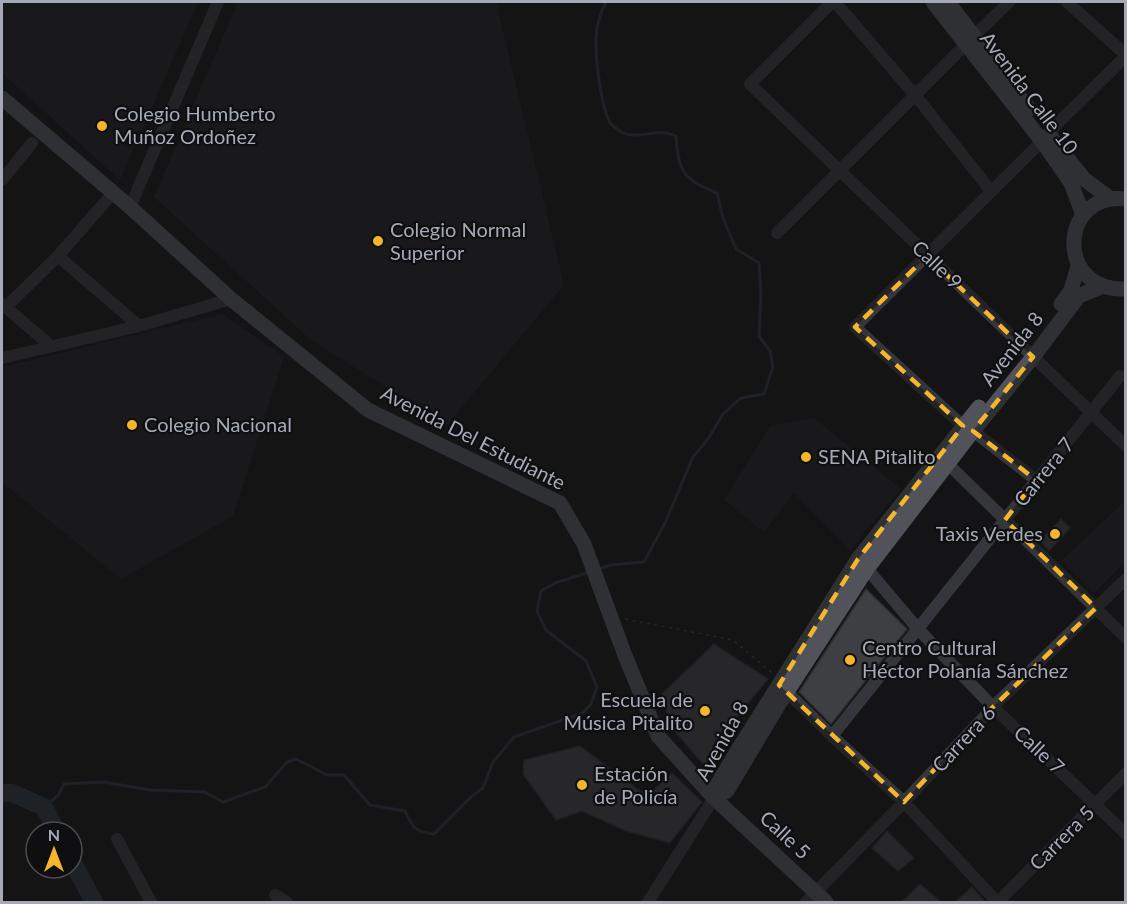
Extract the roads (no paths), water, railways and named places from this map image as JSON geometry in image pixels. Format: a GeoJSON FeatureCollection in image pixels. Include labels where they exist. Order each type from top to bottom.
{"type":"FeatureCollection","features":[{"type":"Feature","properties":{"kind":"main road","name":"Avenida Calle 10"},"geometry":{"type":"LineString","coordinates":[[933,2],[970,40],[1045,137],[1084,179],[1118,199]]}},
{"type":"Feature","properties":{"kind":"main road","name":"Avenida Calle 10"},"geometry":{"type":"LineString","coordinates":[[948,2],[970,40]]}},
{"type":"Feature","properties":{"kind":"main road","name":"Avenida Del Estudiante"},"geometry":{"type":"LineString","coordinates":[[2,98],[130,207],[231,299],[368,410],[560,503],[585,544],[658,736],[714,798]]}},
{"type":"Feature","properties":{"kind":"main road","name":"Avenida Calle 10"},"geometry":{"type":"LineString","coordinates":[[1045,137],[1071,183],[1083,215]]}},
{"type":"Feature","properties":{"kind":"main road"},"geometry":{"type":"LineString","coordinates":[[1118,199],[1100,202],[1083,215],[1073,234],[1074,256],[1078,266],[1089,278],[1103,286],[1125,289]]}},
{"type":"Feature","properties":{"kind":"main road","name":"Avenida 8"},"geometry":{"type":"LineString","coordinates":[[1029,354],[1071,290],[1078,266]]}},
{"type":"Feature","properties":{"kind":"main road","name":"Avenida 8"},"geometry":{"type":"LineString","coordinates":[[714,798],[717,785],[862,564],[968,429],[1078,296],[1103,286]]}},
{"type":"Feature","properties":{"kind":"main road","name":"Avenida 8"},"geometry":{"type":"LineString","coordinates":[[862,564],[948,464],[968,429]]}},
{"type":"Feature","properties":{"kind":"main road","name":"Calle 5"},"geometry":{"type":"LineString","coordinates":[[714,798],[816,899]]}},
{"type":"Feature","properties":{"kind":"street"},"geometry":{"type":"LineString","coordinates":[[130,207],[218,2]]}},
{"type":"Feature","properties":{"kind":"street"},"geometry":{"type":"LineString","coordinates":[[834,2],[915,95],[992,191]]}},
{"type":"Feature","properties":{"kind":"street","name":"Calle 9"},"geometry":{"type":"LineString","coordinates":[[834,2],[750,84],[1125,446]]}},
{"type":"Feature","properties":{"kind":"street"},"geometry":{"type":"LineString","coordinates":[[777,233],[1009,2]]}},
{"type":"Feature","properties":{"kind":"street"},"geometry":{"type":"LineString","coordinates":[[1036,480],[968,429],[855,327],[1125,55],[1066,2]]}},
{"type":"Feature","properties":{"kind":"street"},"geometry":{"type":"LineString","coordinates":[[2,180],[32,143]]}},
{"type":"Feature","properties":{"kind":"street"},"geometry":{"type":"LineString","coordinates":[[51,346],[4,305],[58,256],[112,194]]}},
{"type":"Feature","properties":{"kind":"street"},"geometry":{"type":"LineString","coordinates":[[58,256],[139,326]]}},
{"type":"Feature","properties":{"kind":"street"},"geometry":{"type":"LineString","coordinates":[[2,358],[139,326],[231,299]]}},
{"type":"Feature","properties":{"kind":"street","name":"Carrera 7"},"geometry":{"type":"LineString","coordinates":[[832,736],[1120,376]]}},
{"type":"Feature","properties":{"kind":"street"},"geometry":{"type":"LineString","coordinates":[[948,464],[1125,638]]}},
{"type":"Feature","properties":{"kind":"street","name":"Calle 7"},"geometry":{"type":"LineString","coordinates":[[862,564],[918,629],[993,707],[1125,834]]}},
{"type":"Feature","properties":{"kind":"street","name":"Carrera 6"},"geometry":{"type":"LineString","coordinates":[[816,899],[993,707],[1125,579]]}},
{"type":"Feature","properties":{"kind":"street"},"geometry":{"type":"LineString","coordinates":[[783,686],[832,736],[904,802],[998,903]]}},
{"type":"Feature","properties":{"kind":"street","name":"Carrera 5"},"geometry":{"type":"LineString","coordinates":[[998,903],[1125,773]]}},
{"type":"Feature","properties":{"kind":"street"},"geometry":{"type":"LineString","coordinates":[[648,903],[714,798]]}},
{"type":"Feature","properties":{"kind":"street"},"geometry":{"type":"LineString","coordinates":[[117,839],[150,903]]}},
{"type":"Feature","properties":{"kind":"street"},"geometry":{"type":"LineString","coordinates":[[275,895],[287,903]]}},
{"type":"Feature","properties":{"kind":"waterway"},"geometry":{"type":"LineString","coordinates":[[599,569],[610,565],[644,562],[665,523],[693,457],[708,439],[723,414],[741,398],[764,394],[773,367],[770,351],[759,336],[761,292],[759,263],[736,249],[723,218],[717,193],[697,184],[685,173],[679,158],[676,136],[663,133],[626,134],[612,125],[607,117],[599,82],[596,45],[598,23],[606,2]]}},
{"type":"Feature","properties":{"kind":"waterway"},"geometry":{"type":"LineString","coordinates":[[44,807],[58,796],[64,784],[104,782],[150,790],[205,792],[223,802],[265,787],[287,762],[296,759],[327,775],[344,775],[370,805],[405,811],[415,828],[434,834],[483,788],[493,762],[514,737],[583,713],[591,704],[597,687],[586,661],[546,630],[537,611],[541,591],[555,583],[590,572]]}},
{"type":"Feature","properties":{"kind":"waterway"},"geometry":{"type":"LineString","coordinates":[[2,793],[12,793],[44,807],[51,820]]}},
{"type":"Feature","properties":{"kind":"waterway"},"geometry":{"type":"LineString","coordinates":[[82,880],[94,902]]}},
{"type":"Feature","properties":{"kind":"place","name":"Colegio Humberto Muñoz Ordoñez"},"geometry":{"type":"Point","coordinates":[102,126]}},
{"type":"Feature","properties":{"kind":"place","name":"Colegio Normal Superior"},"geometry":{"type":"Point","coordinates":[378,241]}},
{"type":"Feature","properties":{"kind":"place","name":"Colegio Nacional"},"geometry":{"type":"Point","coordinates":[132,425]}},
{"type":"Feature","properties":{"kind":"place","name":"SENA Pitalito"},"geometry":{"type":"Point","coordinates":[806,457]}},
{"type":"Feature","properties":{"kind":"place","name":"Taxis Verdes"},"geometry":{"type":"Point","coordinates":[1055,534]}},
{"type":"Feature","properties":{"kind":"place","name":"Centro Cultural Héctor Polanía Sánchez"},"geometry":{"type":"Point","coordinates":[850,660]}},
{"type":"Feature","properties":{"kind":"place","name":"Escuela de Música Pitalito"},"geometry":{"type":"Point","coordinates":[705,711]}},
{"type":"Feature","properties":{"kind":"place","name":"Estación de Policía"},"geometry":{"type":"Point","coordinates":[582,785]}}]}
